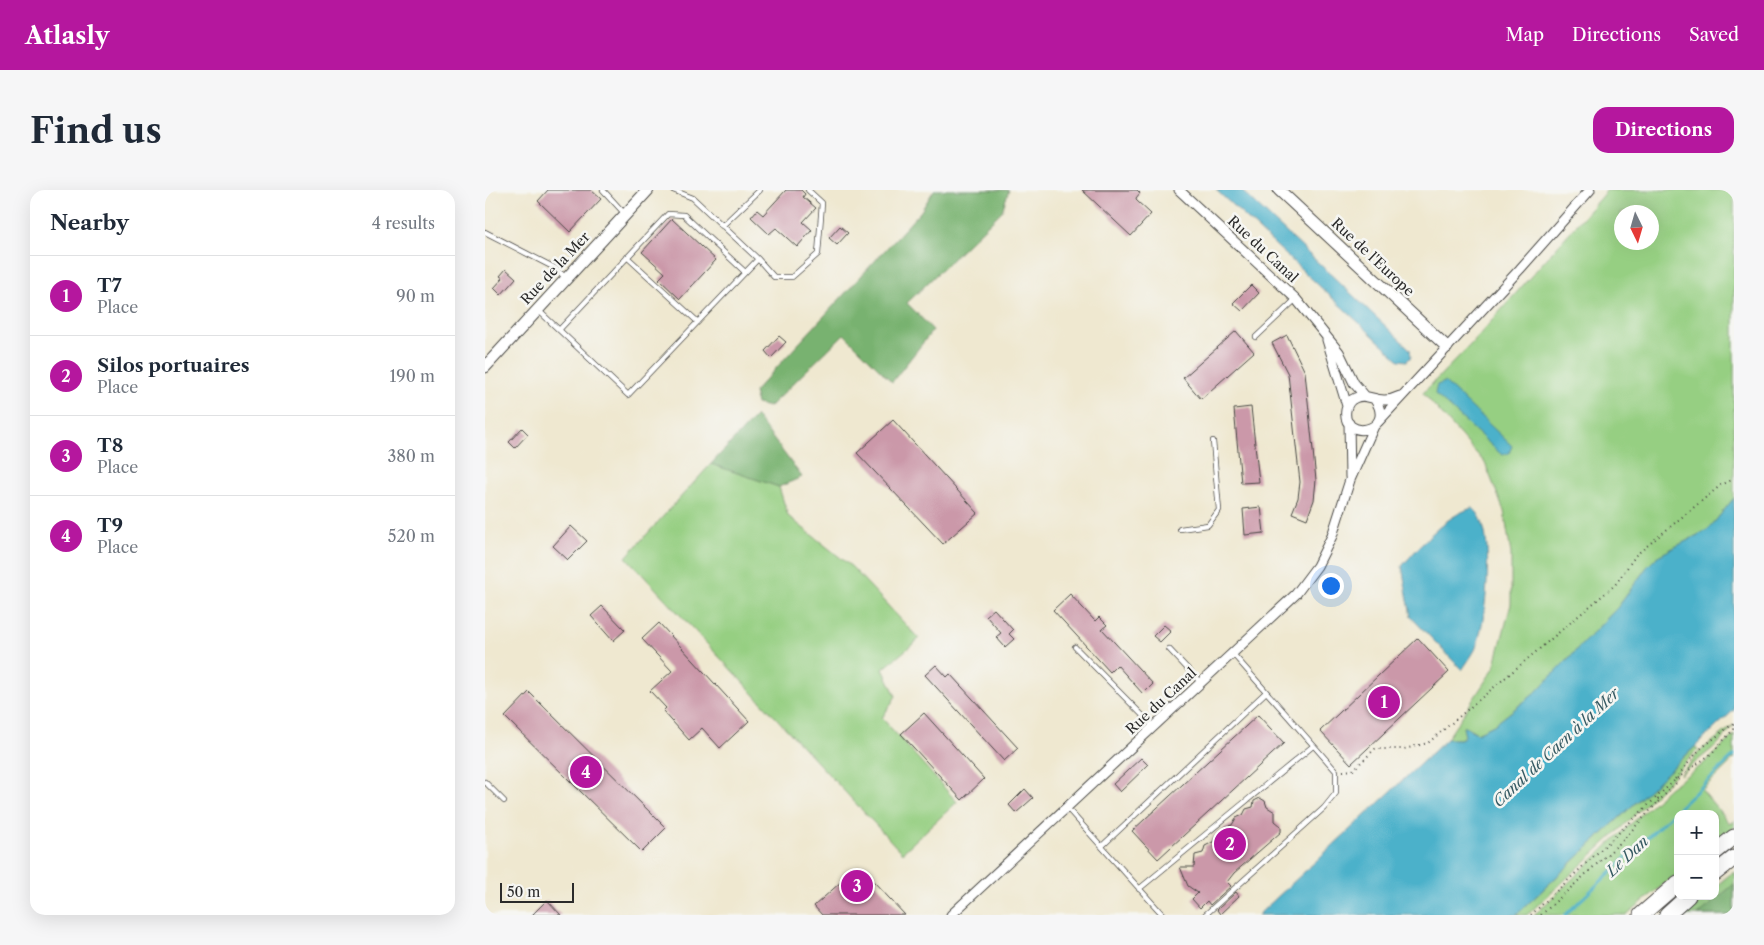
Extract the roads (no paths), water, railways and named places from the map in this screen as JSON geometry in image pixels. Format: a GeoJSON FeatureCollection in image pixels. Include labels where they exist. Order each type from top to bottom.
{"type":"FeatureCollection","features":[{"type":"Feature","properties":{"kind":"highway"},"geometry":{"type":"LineString","coordinates":[[1719,849],[1734,837]]}},
{"type":"Feature","properties":{"kind":"highway"},"geometry":{"type":"LineString","coordinates":[[1719,871],[1734,858]]}},
{"type":"Feature","properties":{"kind":"highway"},"geometry":{"type":"LineString","coordinates":[[1641,915],[1674,886]]}},
{"type":"Feature","properties":{"kind":"highway"},"geometry":{"type":"LineString","coordinates":[[1667,915],[1684,900]]}},
{"type":"Feature","properties":{"kind":"street","name":"Rue de la Mer"},"geometry":{"type":"LineString","coordinates":[[485,367],[648,190]]}},
{"type":"Feature","properties":{"kind":"street","name":"Rue du Canal"},"geometry":{"type":"LineString","coordinates":[[1179,190],[1296,299],[1339,352],[1354,383],[1365,396]]}},
{"type":"Feature","properties":{"kind":"street","name":"Rue de l'Europe"},"geometry":{"type":"LineString","coordinates":[[1279,190],[1447,347]]}},
{"type":"Feature","properties":{"kind":"street"},"geometry":{"type":"LineString","coordinates":[[1349,423],[1358,430],[1369,429],[1376,424],[1520,269],[1590,190]]}},
{"type":"Feature","properties":{"kind":"street","name":"Rue du Canal"},"geometry":{"type":"LineString","coordinates":[[1324,333],[1347,406],[1345,412],[1349,423],[1350,480]]}},
{"type":"Feature","properties":{"kind":"street"},"geometry":{"type":"LineString","coordinates":[[1347,406],[1354,398],[1365,396],[1375,400],[1390,401],[1405,394]]}},
{"type":"Feature","properties":{"kind":"street"},"geometry":{"type":"LineString","coordinates":[[1375,400],[1380,411],[1376,424]]}},
{"type":"Feature","properties":{"kind":"street","name":"Rue du Canal"},"geometry":{"type":"LineString","coordinates":[[951,915],[1296,594],[1317,566],[1332,536],[1350,480],[1376,424]]}},
{"type":"Feature","properties":{"kind":"lane"},"geometry":{"type":"LineString","coordinates":[[603,190],[625,214]]}},
{"type":"Feature","properties":{"kind":"lane"},"geometry":{"type":"LineString","coordinates":[[673,190],[693,198],[758,259],[774,277],[792,277],[818,254],[822,203],[808,190]]}},
{"type":"Feature","properties":{"kind":"lane"},"geometry":{"type":"LineString","coordinates":[[723,226],[759,190]]}},
{"type":"Feature","properties":{"kind":"lane"},"geometry":{"type":"LineString","coordinates":[[559,330],[668,214],[684,215],[745,272]]}},
{"type":"Feature","properties":{"kind":"lane"},"geometry":{"type":"LineString","coordinates":[[485,232],[555,268],[566,278]]}},
{"type":"Feature","properties":{"kind":"lane"},"geometry":{"type":"LineString","coordinates":[[627,258],[698,322]]}},
{"type":"Feature","properties":{"kind":"lane"},"geometry":{"type":"LineString","coordinates":[[537,309],[628,395],[758,259]]}},
{"type":"Feature","properties":{"kind":"lane"},"geometry":{"type":"LineString","coordinates":[[1256,336],[1296,299]]}},
{"type":"Feature","properties":{"kind":"lane"},"geometry":{"type":"LineString","coordinates":[[1180,529],[1207,525],[1219,510],[1213,441]]}},
{"type":"Feature","properties":{"kind":"lane"},"geometry":{"type":"LineString","coordinates":[[1075,647],[1154,727]]}},
{"type":"Feature","properties":{"kind":"lane"},"geometry":{"type":"LineString","coordinates":[[1169,650],[1201,682]]}},
{"type":"Feature","properties":{"kind":"lane"},"geometry":{"type":"LineString","coordinates":[[1205,915],[1324,808],[1336,793],[1336,771],[1265,693],[1233,654]]}},
{"type":"Feature","properties":{"kind":"lane"},"geometry":{"type":"LineString","coordinates":[[1102,846],[1265,693]]}},
{"type":"Feature","properties":{"kind":"lane"},"geometry":{"type":"LineString","coordinates":[[1139,888],[1313,746]]}},
{"type":"Feature","properties":{"kind":"lane"},"geometry":{"type":"LineString","coordinates":[[485,782],[504,801]]}},
{"type":"Feature","properties":{"kind":"lane"},"geometry":{"type":"LineString","coordinates":[[1067,808],[1163,915]]}},
{"type":"Feature","properties":{"kind":"water"},"geometry":{"type":"Polygon","coordinates":[[[1216,190],[1241,190],[1410,349],[1411,357],[1407,361],[1399,360],[1216,190]]]}},
{"type":"Feature","properties":{"kind":"water"},"geometry":{"type":"Polygon","coordinates":[[[1445,382],[1512,446],[1509,453],[1502,455],[1435,394],[1437,385],[1445,382]]]}},
{"type":"Feature","properties":{"kind":"water","name":"Canal de Caen à la Mer"},"geometry":{"type":"Polygon","coordinates":[[[1734,498],[1734,710],[1516,915],[1258,915],[1447,739],[1461,739],[1465,736],[1463,727],[1477,733],[1494,725],[1534,694],[1618,607],[1647,567],[1658,556],[1709,529],[1734,498]]]}},
{"type":"Feature","properties":{"kind":"water"},"geometry":{"type":"Polygon","coordinates":[[[1472,508],[1480,517],[1485,533],[1487,553],[1486,598],[1483,620],[1475,650],[1462,670],[1411,617],[1402,566],[1425,540],[1442,525],[1461,512],[1472,508]]]}},
{"type":"Feature","properties":{"kind":"waterway","name":"Le Dan"},"geometry":{"type":"LineString","coordinates":[[1565,915],[1734,756]]}},
{"type":"Feature","properties":{"kind":"place","name":"T7"},"geometry":{"type":"Point","coordinates":[1384,702]}},
{"type":"Feature","properties":{"kind":"place","name":"T9"},"geometry":{"type":"Point","coordinates":[586,772]}},
{"type":"Feature","properties":{"kind":"place","name":"Silos portuaires"},"geometry":{"type":"Point","coordinates":[1230,844]}},
{"type":"Feature","properties":{"kind":"place","name":"T8"},"geometry":{"type":"Point","coordinates":[857,886]}}]}
